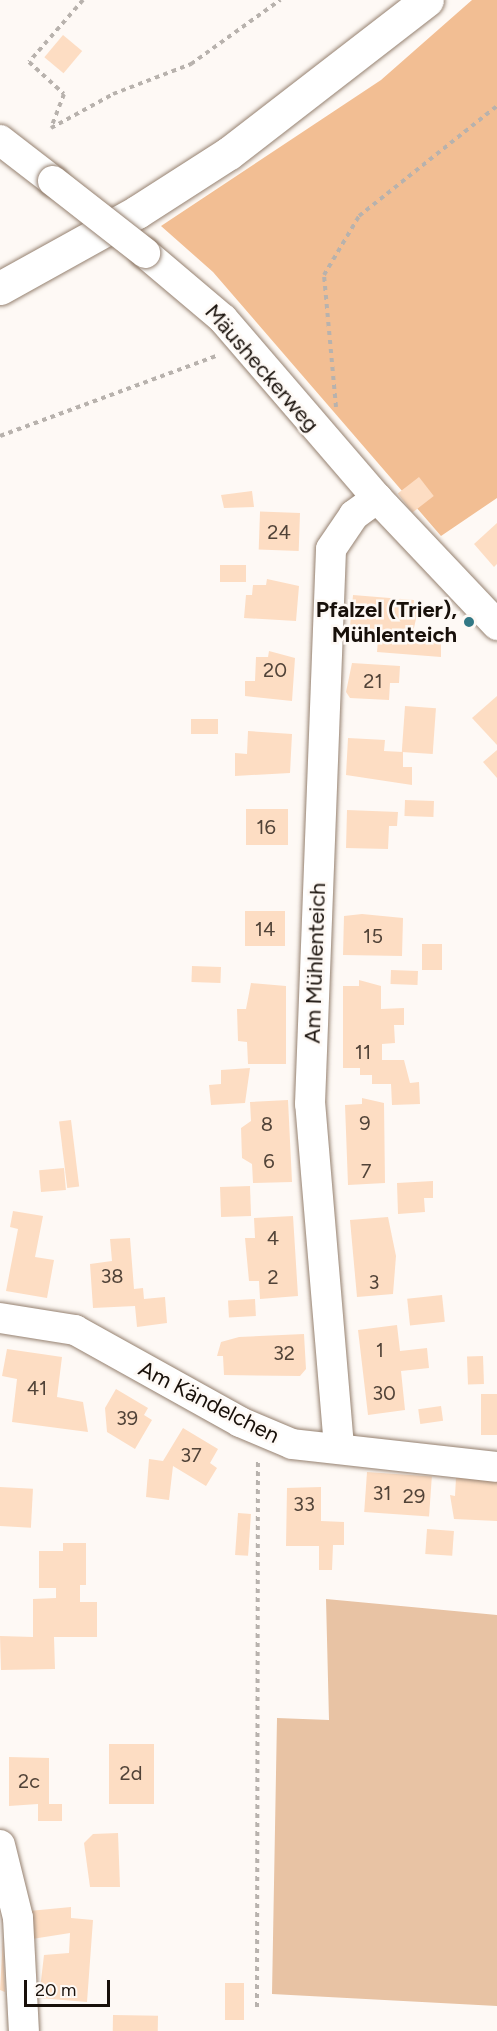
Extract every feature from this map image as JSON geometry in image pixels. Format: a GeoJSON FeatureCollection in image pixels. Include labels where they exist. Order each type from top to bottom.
{"type":"FeatureCollection","features":[{"type":"Feature","properties":{"kind":"main road"},"geometry":{"type":"LineString","coordinates":[[0,288],[137,212],[229,153],[427,0]]}},
{"type":"Feature","properties":{"kind":"street","name":"Mäusheckerweg"},"geometry":{"type":"LineString","coordinates":[[0,140],[191,290],[245,345],[377,498],[497,625]]}},
{"type":"Feature","properties":{"kind":"street","name":"Am Mühlenteich"},"geometry":{"type":"LineString","coordinates":[[339,1447],[310,1104],[331,549],[354,514],[377,498]]}},
{"type":"Feature","properties":{"kind":"street","name":"Am Kändelchen"},"geometry":{"type":"LineString","coordinates":[[0,1318],[75,1330],[259,1430],[292,1444],[339,1447],[497,1467]]}},
{"type":"Feature","properties":{"kind":"street"},"geometry":{"type":"LineString","coordinates":[[0,1845],[18,1918],[24,2031]]}},
{"type":"Feature","properties":{"kind":"path"},"geometry":{"type":"LineString","coordinates":[[83,0],[29,62],[64,94],[51,128],[113,93],[191,64],[280,0]]}},
{"type":"Feature","properties":{"kind":"path"},"geometry":{"type":"LineString","coordinates":[[332,447],[338,388],[324,275],[359,216],[497,106]]}},
{"type":"Feature","properties":{"kind":"path"},"geometry":{"type":"LineString","coordinates":[[0,436],[245,345]]}},
{"type":"Feature","properties":{"kind":"path"},"geometry":{"type":"LineString","coordinates":[[257,2007],[259,1430]]}},
{"type":"Feature","properties":{"kind":"shaded area"},"geometry":{"type":"Polygon","coordinates":[[[472,0],[497,0],[497,498],[441,536],[213,272],[161,226],[381,80],[472,0]]]}},
{"type":"Feature","properties":{"kind":"shaded area"},"geometry":{"type":"Polygon","coordinates":[[[326,1599],[497,1615],[497,2006],[272,1994],[277,1718],[329,1720],[326,1599]]]}},
{"type":"Feature","properties":{"kind":"building"},"geometry":{"type":"Polygon","coordinates":[[[63,35],[82,51],[64,73],[44,57],[63,35]]]}},
{"type":"Feature","properties":{"kind":"building"},"geometry":{"type":"Polygon","coordinates":[[[419,477],[434,496],[412,513],[398,494],[419,477]]]}},
{"type":"Feature","properties":{"kind":"building"},"geometry":{"type":"Polygon","coordinates":[[[252,491],[254,507],[224,508],[221,495],[252,491]]]}},
{"type":"Feature","properties":{"kind":"building"},"geometry":{"type":"Polygon","coordinates":[[[260,512],[300,513],[299,551],[259,550],[260,512]]]}},
{"type":"Feature","properties":{"kind":"building"},"geometry":{"type":"Polygon","coordinates":[[[497,523],[497,564],[494,567],[474,544],[497,523]]]}},
{"type":"Feature","properties":{"kind":"building"},"geometry":{"type":"Polygon","coordinates":[[[220,565],[246,565],[246,582],[220,582],[220,565]]]}},
{"type":"Feature","properties":{"kind":"building"},"geometry":{"type":"Polygon","coordinates":[[[267,579],[299,586],[296,621],[244,618],[246,595],[252,595],[253,585],[266,585],[267,579]]]}},
{"type":"Feature","properties":{"kind":"building"},"geometry":{"type":"Polygon","coordinates":[[[353,595],[414,600],[413,610],[418,610],[411,641],[441,643],[441,657],[377,652],[378,639],[349,637],[353,595]]]}},
{"type":"Feature","properties":{"kind":"building"},"geometry":{"type":"Polygon","coordinates":[[[269,651],[295,658],[292,701],[245,696],[245,681],[255,681],[256,657],[268,657],[269,651]]]}},
{"type":"Feature","properties":{"kind":"building"},"geometry":{"type":"Polygon","coordinates":[[[352,663],[400,666],[399,683],[390,683],[389,700],[350,698],[346,692],[352,663]]]}},
{"type":"Feature","properties":{"kind":"building"},"geometry":{"type":"Polygon","coordinates":[[[497,696],[497,745],[472,718],[497,696]]]}},
{"type":"Feature","properties":{"kind":"building"},"geometry":{"type":"Polygon","coordinates":[[[405,706],[436,708],[433,754],[402,752],[405,706]]]}},
{"type":"Feature","properties":{"kind":"building"},"geometry":{"type":"Polygon","coordinates":[[[191,719],[218,719],[218,734],[191,734],[191,719]]]}},
{"type":"Feature","properties":{"kind":"building"},"geometry":{"type":"Polygon","coordinates":[[[248,731],[292,734],[290,773],[235,776],[235,753],[247,754],[248,731]]]}},
{"type":"Feature","properties":{"kind":"building"},"geometry":{"type":"Polygon","coordinates":[[[348,738],[385,740],[384,751],[403,752],[403,767],[412,767],[412,785],[346,775],[348,738]]]}},
{"type":"Feature","properties":{"kind":"building"},"geometry":{"type":"Polygon","coordinates":[[[497,750],[497,778],[483,762],[497,750]]]}},
{"type":"Feature","properties":{"kind":"building"},"geometry":{"type":"Polygon","coordinates":[[[405,800],[434,801],[433,817],[404,816],[405,800]]]}},
{"type":"Feature","properties":{"kind":"building"},"geometry":{"type":"Polygon","coordinates":[[[246,809],[288,809],[288,845],[246,845],[246,809]]]}},
{"type":"Feature","properties":{"kind":"building"},"geometry":{"type":"Polygon","coordinates":[[[347,810],[398,812],[397,826],[389,826],[388,849],[346,848],[347,810]]]}},
{"type":"Feature","properties":{"kind":"building"},"geometry":{"type":"Polygon","coordinates":[[[245,911],[285,911],[285,946],[245,946],[245,911]]]}},
{"type":"Feature","properties":{"kind":"building"},"geometry":{"type":"Polygon","coordinates":[[[362,914],[403,918],[402,956],[343,955],[344,916],[362,914]]]}},
{"type":"Feature","properties":{"kind":"building"},"geometry":{"type":"Polygon","coordinates":[[[422,944],[442,944],[442,970],[422,970],[422,944]]]}},
{"type":"Feature","properties":{"kind":"building"},"geometry":{"type":"Polygon","coordinates":[[[192,966],[221,967],[220,983],[191,982],[192,966]]]}},
{"type":"Feature","properties":{"kind":"building"},"geometry":{"type":"Polygon","coordinates":[[[391,970],[418,971],[417,985],[391,984],[391,970]]]}},
{"type":"Feature","properties":{"kind":"building"},"geometry":{"type":"Polygon","coordinates":[[[359,980],[381,986],[381,1009],[404,1008],[404,1025],[394,1025],[395,1043],[382,1044],[382,1060],[404,1060],[410,1083],[419,1082],[420,1104],[392,1105],[391,1084],[372,1084],[372,1075],[360,1075],[360,1068],[343,1068],[343,986],[359,986],[359,980]]]}},
{"type":"Feature","properties":{"kind":"building"},"geometry":{"type":"Polygon","coordinates":[[[251,983],[286,986],[286,1064],[248,1064],[247,1042],[238,1041],[237,1009],[246,1009],[251,983]]]}},
{"type":"Feature","properties":{"kind":"building"},"geometry":{"type":"Polygon","coordinates":[[[250,1068],[245,1103],[211,1105],[209,1085],[221,1084],[221,1070],[250,1068]]]}},
{"type":"Feature","properties":{"kind":"building"},"geometry":{"type":"Polygon","coordinates":[[[362,1098],[384,1103],[385,1183],[348,1185],[345,1105],[362,1104],[362,1098]]]}},
{"type":"Feature","properties":{"kind":"building"},"geometry":{"type":"Polygon","coordinates":[[[288,1100],[292,1182],[253,1183],[252,1164],[242,1158],[241,1128],[251,1121],[250,1102],[288,1100]]]}},
{"type":"Feature","properties":{"kind":"building"},"geometry":{"type":"Polygon","coordinates":[[[71,1120],[79,1187],[67,1188],[59,1121],[71,1120]]]}},
{"type":"Feature","properties":{"kind":"building"},"geometry":{"type":"Polygon","coordinates":[[[64,1168],[66,1190],[41,1192],[39,1170],[64,1168]]]}},
{"type":"Feature","properties":{"kind":"building"},"geometry":{"type":"Polygon","coordinates":[[[433,1181],[433,1198],[424,1198],[425,1212],[398,1214],[397,1183],[433,1181]]]}},
{"type":"Feature","properties":{"kind":"building"},"geometry":{"type":"Polygon","coordinates":[[[250,1186],[251,1216],[221,1217],[220,1187],[250,1186]]]}},
{"type":"Feature","properties":{"kind":"building"},"geometry":{"type":"Polygon","coordinates":[[[13,1211],[43,1216],[35,1257],[54,1260],[47,1298],[6,1291],[18,1229],[10,1227],[13,1211]]]}},
{"type":"Feature","properties":{"kind":"building"},"geometry":{"type":"Polygon","coordinates":[[[293,1216],[298,1296],[260,1299],[259,1281],[249,1281],[245,1238],[255,1238],[254,1218],[293,1216]]]}},
{"type":"Feature","properties":{"kind":"building"},"geometry":{"type":"Polygon","coordinates":[[[388,1217],[396,1256],[393,1294],[357,1297],[350,1220],[388,1217]]]}},
{"type":"Feature","properties":{"kind":"building"},"geometry":{"type":"Polygon","coordinates":[[[130,1238],[134,1289],[143,1288],[144,1299],[165,1297],[167,1323],[137,1327],[135,1306],[93,1308],[90,1264],[112,1261],[110,1239],[130,1238]]]}},
{"type":"Feature","properties":{"kind":"building"},"geometry":{"type":"Polygon","coordinates":[[[442,1295],[445,1322],[410,1326],[407,1299],[442,1295]]]}},
{"type":"Feature","properties":{"kind":"building"},"geometry":{"type":"Polygon","coordinates":[[[255,1299],[256,1316],[229,1317],[228,1300],[255,1299]]]}},
{"type":"Feature","properties":{"kind":"building"},"geometry":{"type":"Polygon","coordinates":[[[397,1325],[400,1351],[427,1348],[429,1368],[401,1371],[405,1410],[368,1415],[358,1330],[397,1325]]]}},
{"type":"Feature","properties":{"kind":"building"},"geometry":{"type":"Polygon","coordinates":[[[304,1334],[306,1369],[300,1376],[224,1375],[223,1356],[217,1356],[221,1342],[239,1337],[304,1334]]]}},
{"type":"Feature","properties":{"kind":"building"},"geometry":{"type":"Polygon","coordinates":[[[7,1349],[62,1357],[57,1397],[83,1402],[88,1432],[12,1422],[17,1379],[2,1376],[7,1349]]]}},
{"type":"Feature","properties":{"kind":"building"},"geometry":{"type":"Polygon","coordinates":[[[483,1356],[484,1384],[468,1385],[467,1357],[483,1356]]]}},
{"type":"Feature","properties":{"kind":"building"},"geometry":{"type":"Polygon","coordinates":[[[116,1389],[148,1408],[144,1415],[152,1420],[135,1449],[107,1432],[105,1408],[116,1389]]]}},
{"type":"Feature","properties":{"kind":"building"},"geometry":{"type":"Polygon","coordinates":[[[481,1394],[497,1394],[497,1435],[481,1435],[481,1394]]]}},
{"type":"Feature","properties":{"kind":"building"},"geometry":{"type":"Polygon","coordinates":[[[441,1406],[443,1421],[420,1424],[418,1409],[441,1406]]]}},
{"type":"Feature","properties":{"kind":"building"},"geometry":{"type":"Polygon","coordinates":[[[183,1428],[218,1449],[210,1463],[217,1468],[206,1486],[173,1466],[169,1500],[146,1497],[149,1459],[163,1461],[183,1428]]]}},
{"type":"Feature","properties":{"kind":"building"},"geometry":{"type":"Polygon","coordinates":[[[367,1472],[432,1477],[429,1516],[364,1512],[367,1472]]]}},
{"type":"Feature","properties":{"kind":"building"},"geometry":{"type":"Polygon","coordinates":[[[456,1478],[497,1479],[497,1521],[454,1519],[450,1495],[455,1496],[456,1478]]]}},
{"type":"Feature","properties":{"kind":"building"},"geometry":{"type":"Polygon","coordinates":[[[0,1487],[33,1489],[31,1528],[0,1526],[0,1487]]]}},
{"type":"Feature","properties":{"kind":"building"},"geometry":{"type":"Polygon","coordinates":[[[321,1487],[321,1521],[344,1522],[344,1545],[333,1545],[332,1570],[319,1570],[319,1546],[286,1546],[287,1488],[321,1487]]]}},
{"type":"Feature","properties":{"kind":"building"},"geometry":{"type":"Polygon","coordinates":[[[238,1513],[251,1514],[248,1556],[235,1555],[238,1513]]]}},
{"type":"Feature","properties":{"kind":"building"},"geometry":{"type":"Polygon","coordinates":[[[427,1529],[454,1531],[452,1556],[425,1554],[427,1529]]]}},
{"type":"Feature","properties":{"kind":"building"},"geometry":{"type":"Polygon","coordinates":[[[63,1543],[86,1543],[86,1585],[80,1585],[80,1602],[97,1602],[97,1637],[54,1637],[55,1669],[1,1670],[0,1636],[33,1637],[33,1599],[56,1598],[56,1588],[39,1588],[39,1551],[63,1551],[63,1543]]]}},
{"type":"Feature","properties":{"kind":"building"},"geometry":{"type":"Polygon","coordinates":[[[109,1744],[154,1744],[154,1804],[109,1804],[109,1744]]]}},
{"type":"Feature","properties":{"kind":"building"},"geometry":{"type":"Polygon","coordinates":[[[9,1757],[49,1758],[49,1804],[62,1804],[62,1821],[38,1821],[38,1804],[9,1806],[9,1757]]]}},
{"type":"Feature","properties":{"kind":"building"},"geometry":{"type":"Polygon","coordinates":[[[118,1833],[120,1887],[90,1887],[84,1843],[93,1834],[118,1833]]]}},
{"type":"Feature","properties":{"kind":"building"},"geometry":{"type":"Polygon","coordinates":[[[71,1907],[71,1918],[93,1920],[87,2002],[39,1998],[44,1955],[69,1953],[70,1933],[32,1939],[29,1911],[71,1907]]]}},
{"type":"Feature","properties":{"kind":"building"},"geometry":{"type":"Polygon","coordinates":[[[3,1937],[4,1968],[5,1992],[0,1990],[3,1937]]]}},
{"type":"Feature","properties":{"kind":"building"},"geometry":{"type":"Polygon","coordinates":[[[225,1983],[244,1983],[244,2020],[225,2020],[225,1983]]]}},
{"type":"Feature","properties":{"kind":"building"},"geometry":{"type":"Polygon","coordinates":[[[113,2015],[158,2016],[158,2031],[113,2031],[113,2015]]]}},
{"type":"Feature","properties":{"kind":"place","name":"Pfalzel (Trier), Mühlenteich"},"geometry":{"type":"Point","coordinates":[469,622]}}]}
